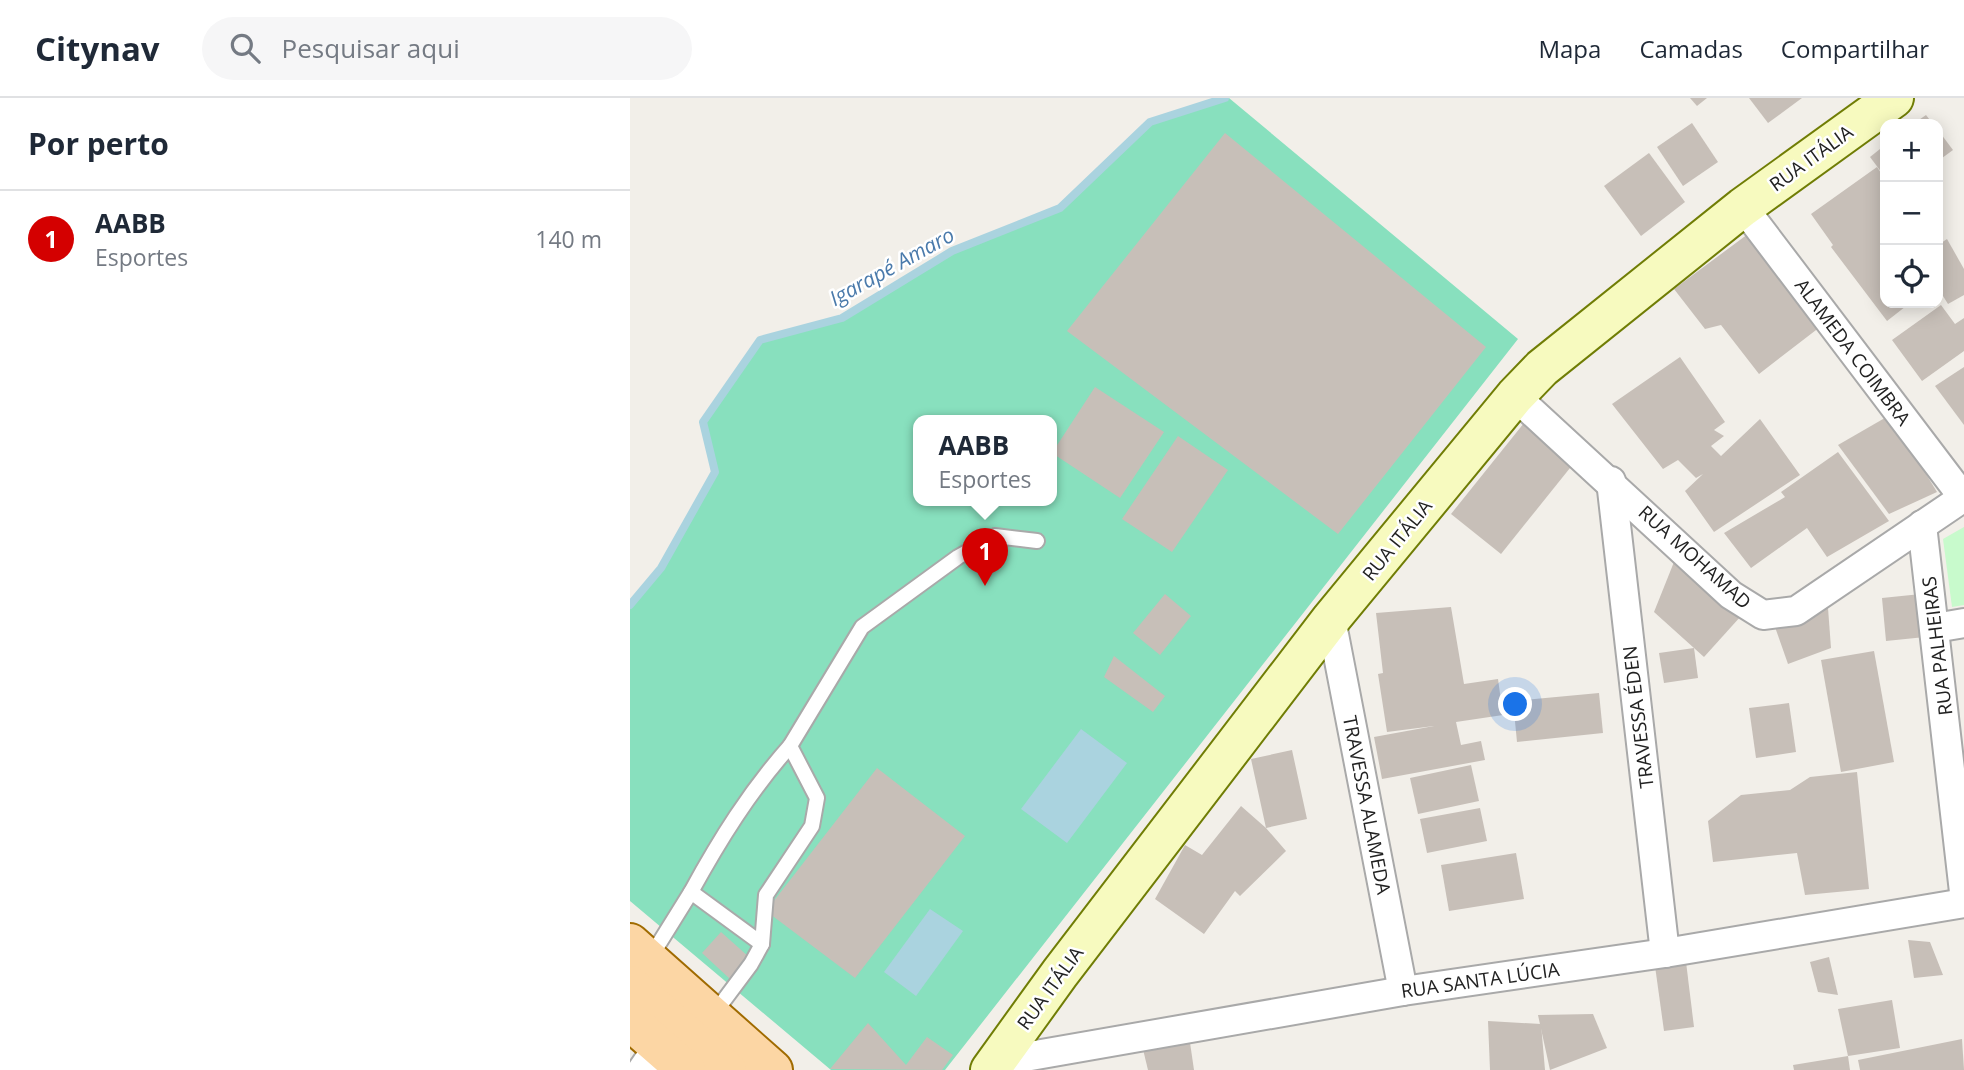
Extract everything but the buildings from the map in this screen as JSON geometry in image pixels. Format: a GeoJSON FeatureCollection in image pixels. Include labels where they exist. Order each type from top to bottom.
{"type":"FeatureCollection","features":[{"type":"Feature","properties":{"kind":"main road"},"geometry":{"type":"LineString","coordinates":[[636,963],[712,1016],[773,1070]]}},
{"type":"Feature","properties":{"kind":"main road"},"geometry":{"type":"LineString","coordinates":[[636,963],[727,1070]]}},
{"type":"Feature","properties":{"kind":"main road"},"geometry":{"type":"LineString","coordinates":[[630,1021],[662,1062]]}},
{"type":"Feature","properties":{"kind":"street","name":"RUA ITÁLIA"},"geometry":{"type":"LineString","coordinates":[[993,1066],[1060,973],[1331,619],[1515,396],[1542,368],[1743,207],[1894,98]]}},
{"type":"Feature","properties":{"kind":"street","name":"ALAMEDA COIMBRA"},"geometry":{"type":"LineString","coordinates":[[1743,207],[1964,497]]}},
{"type":"Feature","properties":{"kind":"street","name":"RUA MOHAMAD"},"geometry":{"type":"LineString","coordinates":[[1515,396],[1611,481],[1731,595],[1763,615],[1796,611],[1964,497]]}},
{"type":"Feature","properties":{"kind":"street","name":"TRAVESSA ÉDEN"},"geometry":{"type":"LineString","coordinates":[[1611,481],[1665,953]]}},
{"type":"Feature","properties":{"kind":"street","name":"RUA PALHEIRAS"},"geometry":{"type":"LineString","coordinates":[[1922,525],[1964,892]]}},
{"type":"Feature","properties":{"kind":"street","name":"TRAVESSA ALAMEDA"},"geometry":{"type":"LineString","coordinates":[[1331,619],[1403,991]]}},
{"type":"Feature","properties":{"kind":"street"},"geometry":{"type":"LineString","coordinates":[[1935,628],[1964,623]]}},
{"type":"Feature","properties":{"kind":"street","name":"RUA SANTA LÚCIA"},"geometry":{"type":"LineString","coordinates":[[993,1066],[1403,991],[1665,953],[1964,903]]}},
{"type":"Feature","properties":{"kind":"lane"},"geometry":{"type":"LineString","coordinates":[[636,963],[691,892],[728,826],[761,779],[790,746],[862,627],[958,557],[995,536],[1037,541]]}},
{"type":"Feature","properties":{"kind":"lane"},"geometry":{"type":"LineString","coordinates":[[712,1016],[751,964],[762,944],[766,895],[813,826],[817,798],[790,746]]}},
{"type":"Feature","properties":{"kind":"lane"},"geometry":{"type":"LineString","coordinates":[[691,892],[762,944]]}},
{"type":"Feature","properties":{"kind":"green space"},"geometry":{"type":"Polygon","coordinates":[[[1229,98],[1518,339],[945,1070],[831,1070],[630,901],[630,605],[661,568],[715,472],[703,422],[760,340],[842,318],[952,251],[1060,208],[1150,122],[1229,98]]]}},
{"type":"Feature","properties":{"kind":"green space"},"geometry":{"type":"Polygon","coordinates":[[[1964,527],[1964,605],[1952,607],[1943,539],[1964,527]]]}},
{"type":"Feature","properties":{"kind":"water"},"geometry":{"type":"Polygon","coordinates":[[[1081,729],[1127,763],[1067,843],[1021,809],[1081,729]]]}},
{"type":"Feature","properties":{"kind":"water"},"geometry":{"type":"Polygon","coordinates":[[[930,909],[963,931],[916,996],[884,972],[930,909]]]}},
{"type":"Feature","properties":{"kind":"waterway","name":"Igarapé Amaro"},"geometry":{"type":"LineString","coordinates":[[630,605],[661,568],[715,472],[703,422],[760,340],[842,318],[952,251],[1060,208],[1150,122],[1225,98]]}},
{"type":"Feature","properties":{"kind":"place","name":"AABB"},"geometry":{"type":"Point","coordinates":[985,586]}}]}
